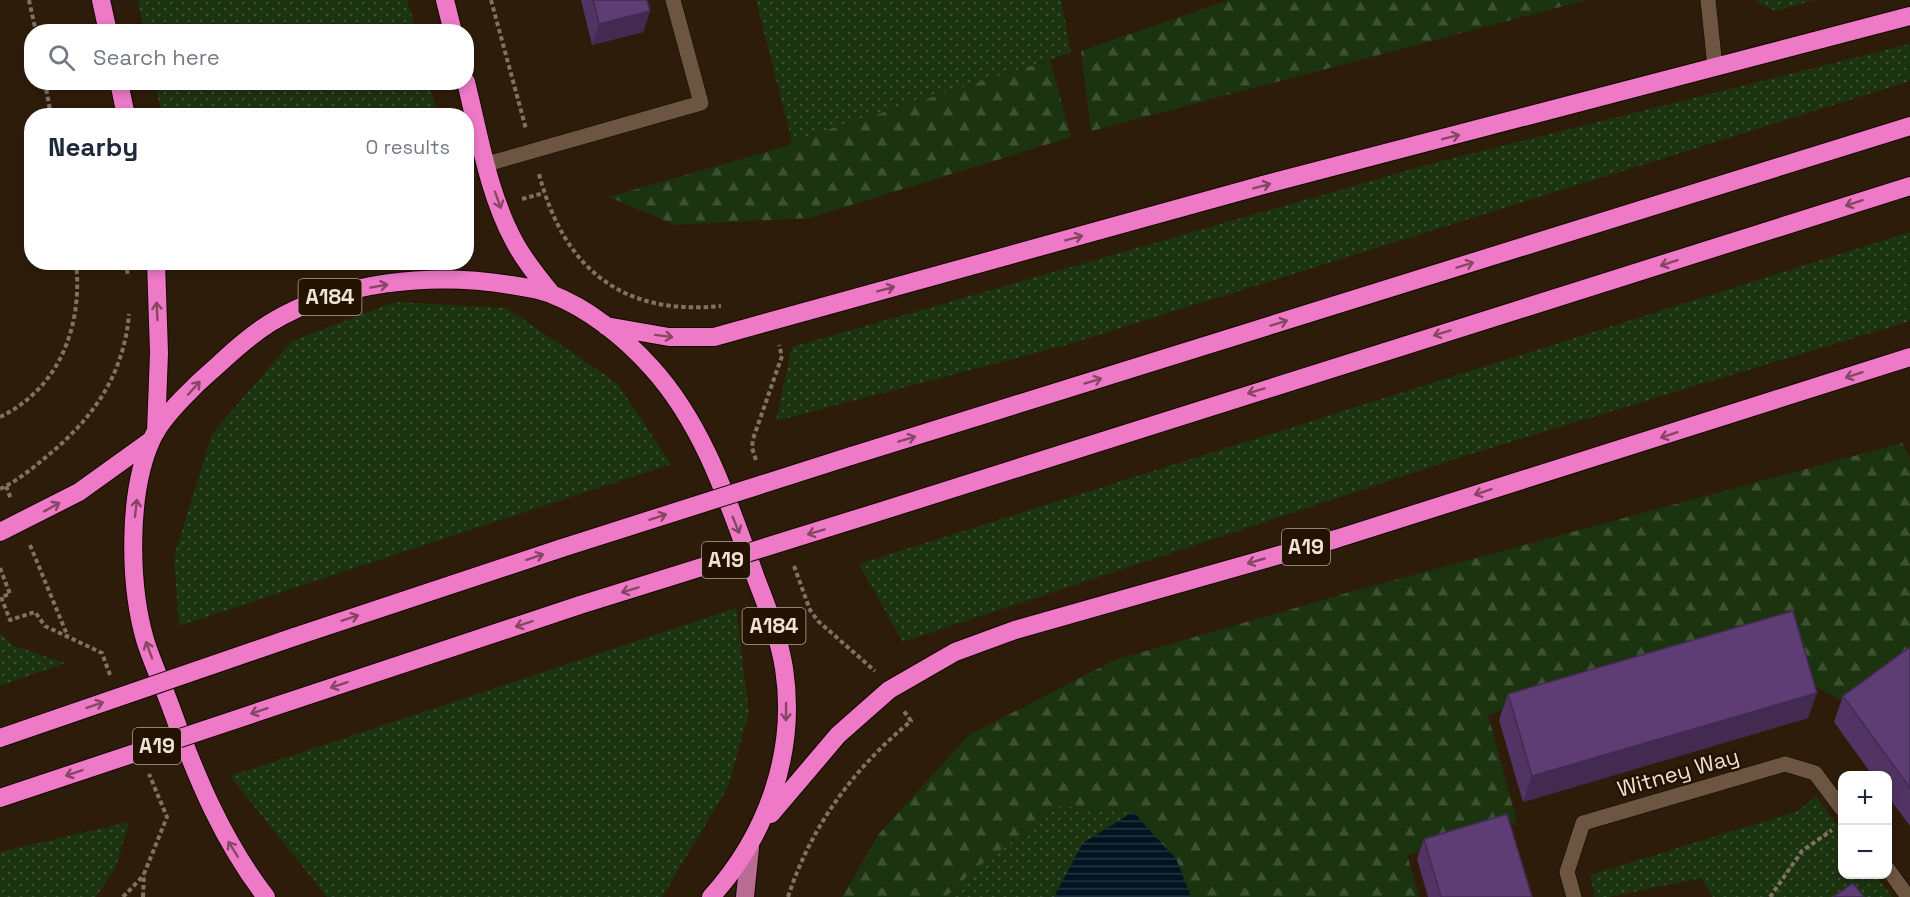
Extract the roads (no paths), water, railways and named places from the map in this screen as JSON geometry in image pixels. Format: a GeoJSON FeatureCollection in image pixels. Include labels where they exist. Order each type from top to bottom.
{"type":"FeatureCollection","features":[{"type":"Feature","properties":{"kind":"highway"},"geometry":{"type":"LineString","coordinates":[[101,0],[106,24]]}},
{"type":"Feature","properties":{"kind":"highway"},"geometry":{"type":"LineString","coordinates":[[445,0],[451,24]]}},
{"type":"Feature","properties":{"kind":"highway"},"geometry":{"type":"LineString","coordinates":[[606,326],[669,337],[714,337],[1263,185],[1910,16]]}},
{"type":"Feature","properties":{"kind":"highway"},"geometry":{"type":"LineString","coordinates":[[121,90],[124,108]]}},
{"type":"Feature","properties":{"kind":"highway","name":"A184"},"geometry":{"type":"LineString","coordinates":[[468,90],[473,108]]}},
{"type":"Feature","properties":{"kind":"highway","name":"A184"},"geometry":{"type":"LineString","coordinates":[[474,113],[487,164],[513,239],[528,265],[551,293],[606,326],[652,368],[677,399],[697,432],[737,527],[779,643],[786,690],[787,718],[777,777],[750,848],[711,897]]}},
{"type":"Feature","properties":{"kind":"highway"},"geometry":{"type":"LineString","coordinates":[[0,738],[540,555],[1910,126]]}},
{"type":"Feature","properties":{"kind":"highway","name":"A19"},"geometry":{"type":"LineString","coordinates":[[0,798],[579,605],[1910,186]]}},
{"type":"Feature","properties":{"kind":"highway","name":"A184"},"geometry":{"type":"LineString","coordinates":[[156,270],[159,353],[153,436],[135,509],[133,566],[146,642],[210,807],[229,843],[266,897]]}},
{"type":"Feature","properties":{"kind":"highway","name":"A184"},"geometry":{"type":"LineString","coordinates":[[153,436],[197,383],[269,324],[302,307],[347,291],[407,281],[460,279],[551,293]]}},
{"type":"Feature","properties":{"kind":"highway","name":"A19"},"geometry":{"type":"LineString","coordinates":[[759,829],[838,735],[889,690],[930,664],[963,649],[1015,630],[1336,539],[1910,357]]}},
{"type":"Feature","properties":{"kind":"highway"},"geometry":{"type":"LineString","coordinates":[[0,532],[79,492],[153,436]]}},
{"type":"Feature","properties":{"kind":"main road","name":"A184"},"geometry":{"type":"LineString","coordinates":[[745,897],[750,848]]}},
{"type":"Feature","properties":{"kind":"lane"},"geometry":{"type":"LineString","coordinates":[[487,164],[701,103],[673,0]]}},
{"type":"Feature","properties":{"kind":"lane"},"geometry":{"type":"LineString","coordinates":[[1708,0],[1715,67]]}},
{"type":"Feature","properties":{"kind":"lane","name":"Witney Way"},"geometry":{"type":"LineString","coordinates":[[1574,897],[1567,872],[1583,824],[1785,764],[1815,772],[1838,804]]}},
{"type":"Feature","properties":{"kind":"lane"},"geometry":{"type":"LineString","coordinates":[[1892,876],[1908,897]]}},
{"type":"Feature","properties":{"kind":"water"},"geometry":{"type":"Polygon","coordinates":[[[1133,812],[1176,859],[1191,897],[1054,897],[1083,843],[1133,812]]]}}]}
